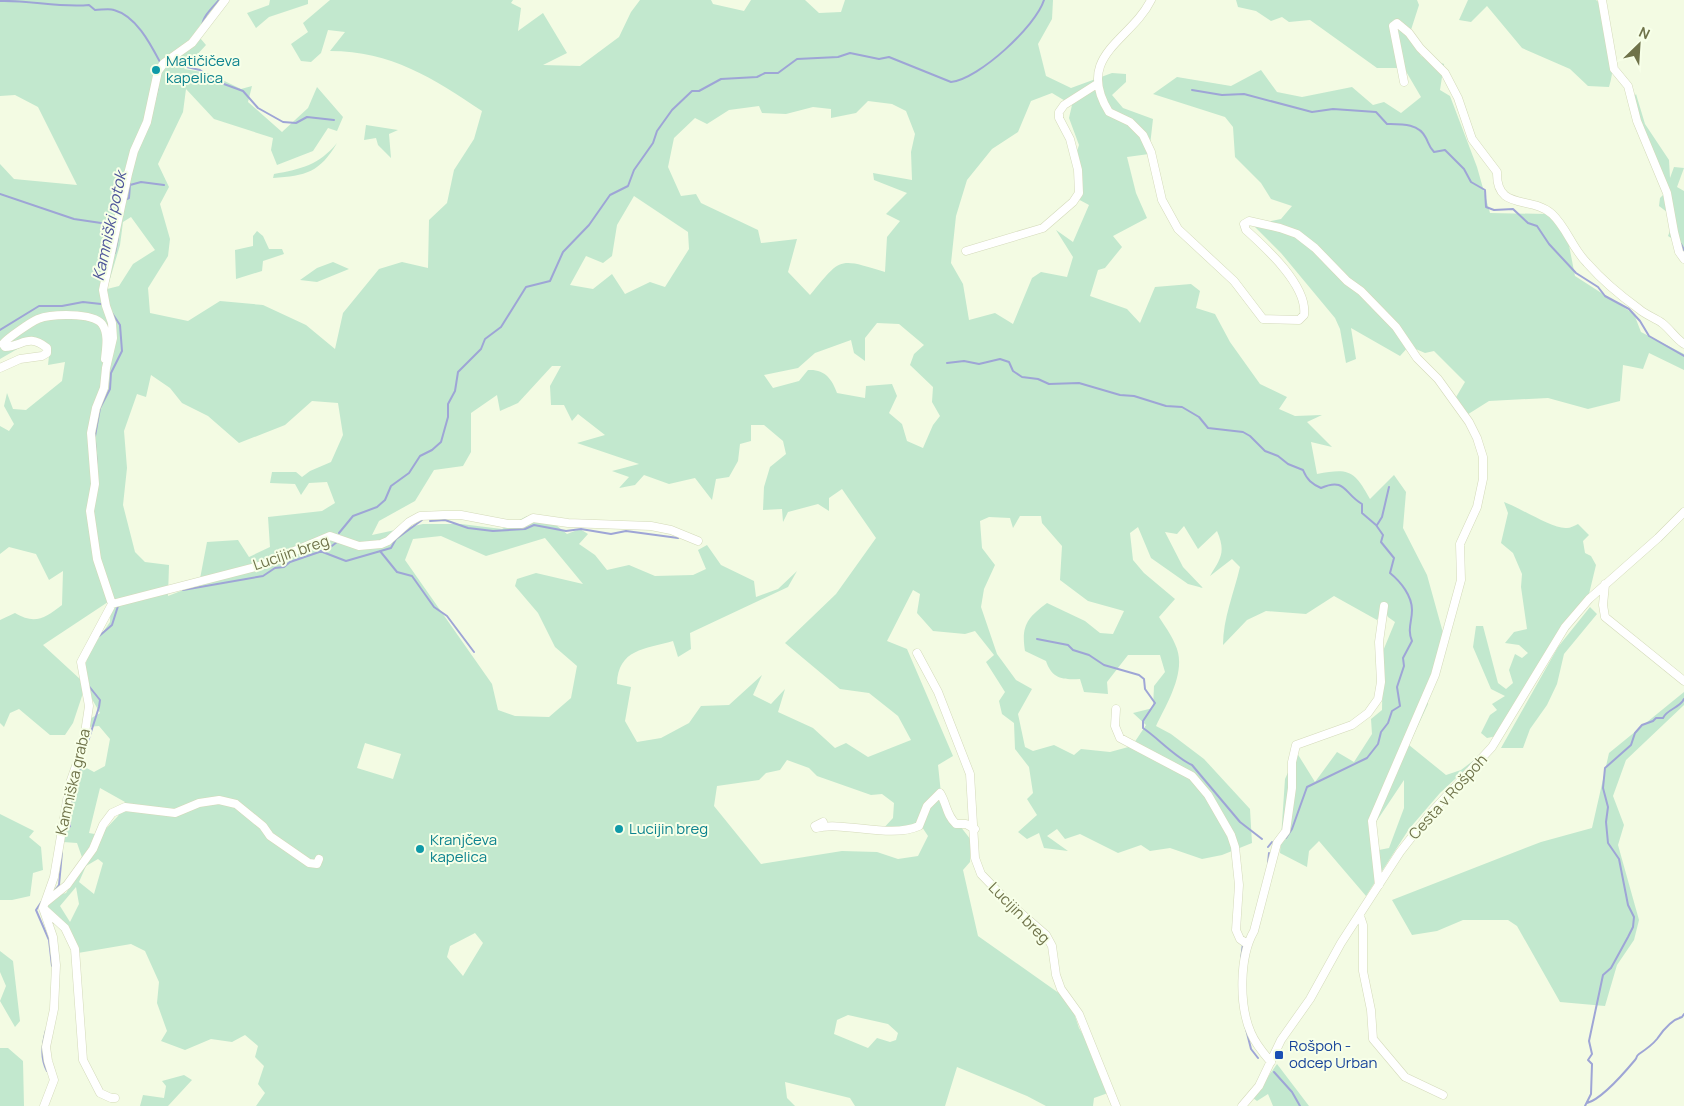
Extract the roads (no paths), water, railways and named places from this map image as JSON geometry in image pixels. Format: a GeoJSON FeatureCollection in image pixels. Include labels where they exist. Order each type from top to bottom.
{"type":"FeatureCollection","features":[{"type":"Feature","properties":{"kind":"street"},"geometry":{"type":"LineString","coordinates":[[112,604],[96,560],[90,511],[95,484],[91,433],[96,408],[104,388],[106,368],[114,338],[103,290],[115,240],[116,220],[134,151],[147,122],[158,70],[192,43],[226,0]]}},
{"type":"Feature","properties":{"kind":"street"},"geometry":{"type":"LineString","coordinates":[[1151,0],[1103,58],[1097,84],[1109,112],[1130,122],[1143,135],[1151,152],[1162,200],[1178,229],[1234,281],[1258,316],[1263,320],[1298,320],[1304,315],[1304,307],[1300,295],[1281,264],[1243,228],[1245,222],[1249,221],[1280,228],[1297,234],[1378,307],[1396,327],[1417,358],[1438,379],[1470,422],[1481,447],[1485,469],[1482,490],[1460,544],[1461,580],[1443,652],[1436,675],[1372,821],[1379,884]]}},
{"type":"Feature","properties":{"kind":"street"},"geometry":{"type":"LineString","coordinates":[[1602,0],[1614,70],[1628,86],[1638,121],[1667,193],[1679,252],[1684,259]]}},
{"type":"Feature","properties":{"kind":"street"},"geometry":{"type":"LineString","coordinates":[[1404,82],[1393,26],[1397,23],[1409,33],[1420,48],[1445,73],[1458,98],[1472,139],[1497,172],[1496,183],[1502,193],[1522,203],[1540,207],[1551,214],[1571,239],[1574,248],[1588,265],[1640,310],[1663,323],[1684,344]]}},
{"type":"Feature","properties":{"kind":"street"},"geometry":{"type":"LineString","coordinates":[[966,251],[1043,228],[1073,202],[1079,193],[1078,170],[1070,139],[1059,118],[1060,112],[1064,106],[1097,84]]}},
{"type":"Feature","properties":{"kind":"street"},"geometry":{"type":"LineString","coordinates":[[0,368],[20,359],[42,356],[47,353],[47,348],[33,340],[5,347],[3,344],[27,325],[45,318],[84,315],[95,318],[102,325],[107,340],[104,364],[106,368]]}},
{"type":"Feature","properties":{"kind":"street","name":"Cesta v Rošpoh"},"geometry":{"type":"LineString","coordinates":[[1242,1106],[1259,1086],[1282,1037],[1310,999],[1341,943],[1379,884],[1414,833],[1492,747],[1519,707],[1561,634],[1589,599],[1684,512]]}},
{"type":"Feature","properties":{"kind":"street","name":"Lucijin breg"},"geometry":{"type":"LineString","coordinates":[[112,604],[259,566],[330,536],[359,546],[381,544],[388,541],[409,522],[420,516],[461,515],[508,524],[522,524],[533,518],[568,523],[651,526],[671,530],[698,542]]}},
{"type":"Feature","properties":{"kind":"street"},"geometry":{"type":"LineString","coordinates":[[1605,584],[1603,605],[1605,617],[1684,681]]}},
{"type":"Feature","properties":{"kind":"street","name":"Kamniška graba"},"geometry":{"type":"LineString","coordinates":[[46,900],[57,861],[60,833],[70,783],[84,746],[89,706],[81,662],[112,604]]}},
{"type":"Feature","properties":{"kind":"street"},"geometry":{"type":"LineString","coordinates":[[1271,1062],[1251,1034],[1247,1021],[1243,966],[1247,944],[1254,931],[1278,843],[1286,830],[1292,788],[1292,762],[1296,745],[1352,725],[1368,713],[1378,700],[1381,682],[1379,642],[1384,606]]}},
{"type":"Feature","properties":{"kind":"street","name":"Lucijin breg"},"geometry":{"type":"LineString","coordinates":[[917,653],[938,692],[970,774],[975,829],[975,858],[981,874],[1009,903],[1046,935],[1052,946],[1056,975],[1061,990],[1079,1014],[1116,1106]]}},
{"type":"Feature","properties":{"kind":"street"},"geometry":{"type":"LineString","coordinates":[[1116,709],[1115,726],[1120,738],[1192,776],[1208,795],[1231,835],[1235,847],[1239,885],[1236,930],[1240,939],[1247,944]]}},
{"type":"Feature","properties":{"kind":"street"},"geometry":{"type":"LineString","coordinates":[[823,822],[815,826],[816,828],[877,831],[912,829],[919,826],[927,806],[940,793],[946,802],[948,816],[956,824],[966,824],[975,829]]}},
{"type":"Feature","properties":{"kind":"street"},"geometry":{"type":"LineString","coordinates":[[46,900],[67,885],[93,849],[103,825],[112,813],[125,807],[175,813],[209,801],[218,800],[236,804],[263,826],[270,836],[309,863],[317,864],[319,859]]}},
{"type":"Feature","properties":{"kind":"street"},"geometry":{"type":"LineString","coordinates":[[46,900],[65,928],[75,949],[83,1060],[100,1093],[115,1098]]}},
{"type":"Feature","properties":{"kind":"street"},"geometry":{"type":"LineString","coordinates":[[44,1106],[54,1080],[46,1047],[54,1009],[56,965],[46,900]]}},
{"type":"Feature","properties":{"kind":"street"},"geometry":{"type":"LineString","coordinates":[[1360,916],[1362,925],[1363,972],[1372,1010],[1373,1039],[1405,1077],[1443,1095]]}},
{"type":"Feature","properties":{"kind":"waterway","name":"Kamniški potok"},"geometry":{"type":"LineString","coordinates":[[202,26],[206,15],[219,0]]}},
{"type":"Feature","properties":{"kind":"waterway"},"geometry":{"type":"LineString","coordinates":[[339,533],[353,516],[377,507],[385,500],[391,486],[409,473],[420,456],[432,450],[441,442],[448,417],[448,404],[455,391],[458,372],[481,349],[485,339],[501,327],[526,287],[550,281],[563,252],[589,225],[610,195],[628,186],[634,170],[653,143],[657,131],[672,110],[692,91],[699,91],[721,79],[757,77],[765,73],[778,73],[797,59],[838,57],[850,53],[879,59],[889,57],[951,82],[963,79],[991,62],[1005,50],[1030,23],[1044,0]]}},
{"type":"Feature","properties":{"kind":"waterway"},"geometry":{"type":"LineString","coordinates":[[0,1],[67,6],[89,5],[95,10],[107,9],[122,13],[142,31],[160,62]]}},
{"type":"Feature","properties":{"kind":"waterway"},"geometry":{"type":"LineString","coordinates":[[169,63],[200,70],[213,80],[243,91],[258,108],[283,122],[296,123],[307,117],[334,120]]}},
{"type":"Feature","properties":{"kind":"waterway","name":"Kamniški potok"},"geometry":{"type":"LineString","coordinates":[[155,99],[158,87]]}},
{"type":"Feature","properties":{"kind":"waterway"},"geometry":{"type":"LineString","coordinates":[[1192,90],[1222,95],[1244,94],[1312,112],[1333,109],[1376,112],[1387,124],[1409,125],[1419,129],[1434,152],[1445,150],[1464,169],[1471,182],[1485,190],[1486,207],[1494,210],[1513,209],[1528,223],[1537,226],[1549,244],[1576,273],[1598,287],[1605,296],[1629,309],[1640,321],[1649,336],[1684,356]]}},
{"type":"Feature","properties":{"kind":"waterway"},"geometry":{"type":"LineString","coordinates":[[130,185],[141,182],[164,185]]}},
{"type":"Feature","properties":{"kind":"waterway","name":"Kamniški potok"},"geometry":{"type":"LineString","coordinates":[[125,200],[129,198],[130,184]]}},
{"type":"Feature","properties":{"kind":"waterway"},"geometry":{"type":"LineString","coordinates":[[0,194],[74,219],[101,223],[111,229]]}},
{"type":"Feature","properties":{"kind":"waterway","name":"Kamniški potok"},"geometry":{"type":"LineString","coordinates":[[115,253],[118,238]]}},
{"type":"Feature","properties":{"kind":"waterway"},"geometry":{"type":"LineString","coordinates":[[1681,244],[1684,250]]}},
{"type":"Feature","properties":{"kind":"waterway"},"geometry":{"type":"LineString","coordinates":[[0,330],[39,306],[62,306],[83,302],[101,304]]}},
{"type":"Feature","properties":{"kind":"waterway","name":"Kamniški potok"},"geometry":{"type":"LineString","coordinates":[[95,436],[100,408],[110,389],[111,373],[122,351],[120,325],[112,313]]}},
{"type":"Feature","properties":{"kind":"waterway"},"geometry":{"type":"LineString","coordinates":[[947,363],[964,361],[979,364],[1000,359],[1009,362],[1013,371],[1022,377],[1038,379],[1049,384],[1079,383],[1166,406],[1182,407],[1199,417],[1208,428],[1243,432],[1250,436],[1265,451],[1303,470],[1308,479],[1315,485],[1321,488],[1335,484],[1340,486],[1362,504],[1362,513],[1376,525],[1383,535],[1381,542],[1394,558],[1390,573],[1405,590],[1412,605],[1410,629],[1412,641],[1403,658],[1404,666],[1397,687],[1400,706],[1392,711],[1388,723],[1381,732],[1378,744],[1367,758],[1307,787],[1292,829],[1286,838]]}},
{"type":"Feature","properties":{"kind":"waterway","name":"Kamniški potok"},"geometry":{"type":"LineString","coordinates":[[95,441],[97,466]]}},
{"type":"Feature","properties":{"kind":"waterway"},"geometry":{"type":"LineString","coordinates":[[1377,525],[1382,517],[1389,487]]}},
{"type":"Feature","properties":{"kind":"waterway"},"geometry":{"type":"LineString","coordinates":[[320,551],[346,561],[391,548],[396,539],[422,520]]}},
{"type":"Feature","properties":{"kind":"waterway"},"geometry":{"type":"LineString","coordinates":[[430,521],[445,520],[468,528],[493,531],[525,529],[534,525],[566,531],[581,529],[611,534],[626,531],[678,538]]}},
{"type":"Feature","properties":{"kind":"waterway"},"geometry":{"type":"LineString","coordinates":[[183,590],[263,576],[275,568],[284,567],[290,562],[328,549],[337,542]]}},
{"type":"Feature","properties":{"kind":"waterway"},"geometry":{"type":"LineString","coordinates":[[380,551],[397,572],[412,576],[434,607],[447,616],[474,652]]}},
{"type":"Feature","properties":{"kind":"waterway","name":"Kamniški potok"},"geometry":{"type":"LineString","coordinates":[[98,637],[112,625],[118,606]]}},
{"type":"Feature","properties":{"kind":"waterway"},"geometry":{"type":"LineString","coordinates":[[1037,639],[1068,645],[1073,650],[1089,655],[1104,665],[1139,675],[1144,679],[1145,689],[1155,703],[1143,721],[1143,728],[1192,765],[1240,822],[1262,839]]}},
{"type":"Feature","properties":{"kind":"waterway","name":"Kamniški potok"},"geometry":{"type":"LineString","coordinates":[[84,754],[100,700],[88,685]]}},
{"type":"Feature","properties":{"kind":"waterway"},"geometry":{"type":"LineString","coordinates":[[1585,1106],[1591,1094],[1592,1064],[1588,1060],[1592,1054],[1589,1041],[1603,975],[1611,968],[1628,937],[1633,927],[1634,917],[1628,905],[1619,859],[1608,843],[1606,822],[1608,807],[1603,788],[1605,768],[1631,745],[1635,733],[1642,725],[1656,718],[1663,718],[1667,712],[1680,704],[1684,699]]}},
{"type":"Feature","properties":{"kind":"waterway","name":"Kamniški potok"},"geometry":{"type":"LineString","coordinates":[[65,832],[70,826],[69,811],[82,761]]}},
{"type":"Feature","properties":{"kind":"waterway"},"geometry":{"type":"LineString","coordinates":[[1268,847],[1272,842]]}},
{"type":"Feature","properties":{"kind":"waterway","name":"Kamniški potok"},"geometry":{"type":"LineString","coordinates":[[55,890],[59,885],[62,852]]}},
{"type":"Feature","properties":{"kind":"waterway"},"geometry":{"type":"LineString","coordinates":[[1268,863],[1269,853]]}},
{"type":"Feature","properties":{"kind":"waterway","name":"Kamniški potok"},"geometry":{"type":"LineString","coordinates":[[42,901],[36,910],[49,940],[52,966]]}},
{"type":"Feature","properties":{"kind":"waterway"},"geometry":{"type":"LineString","coordinates":[[1241,959],[1243,944]]}},
{"type":"Feature","properties":{"kind":"waterway"},"geometry":{"type":"LineString","coordinates":[[1587,1103],[1613,1085],[1638,1055],[1653,1043],[1674,1020],[1682,1017],[1684,1014]]}},
{"type":"Feature","properties":{"kind":"waterway"},"geometry":{"type":"LineString","coordinates":[[1245,1025],[1251,1049],[1258,1058]]}},
{"type":"Feature","properties":{"kind":"waterway","name":"Kamniški potok"},"geometry":{"type":"LineString","coordinates":[[46,1030],[42,1051],[47,1071]]}},
{"type":"Feature","properties":{"kind":"waterway"},"geometry":{"type":"LineString","coordinates":[[1274,1072],[1292,1092],[1300,1106]]}},
{"type":"Feature","properties":{"kind":"place","name":"Matičičeva kapelica"},"geometry":{"type":"Point","coordinates":[156,70]}},
{"type":"Feature","properties":{"kind":"place","name":"Lucijin breg"},"geometry":{"type":"Point","coordinates":[619,829]}},
{"type":"Feature","properties":{"kind":"place","name":"Kranjčeva kapelica"},"geometry":{"type":"Point","coordinates":[420,849]}},
{"type":"Feature","properties":{"kind":"place","name":"Rošpoh - odcep Urban"},"geometry":{"type":"Point","coordinates":[1279,1055]}}]}
